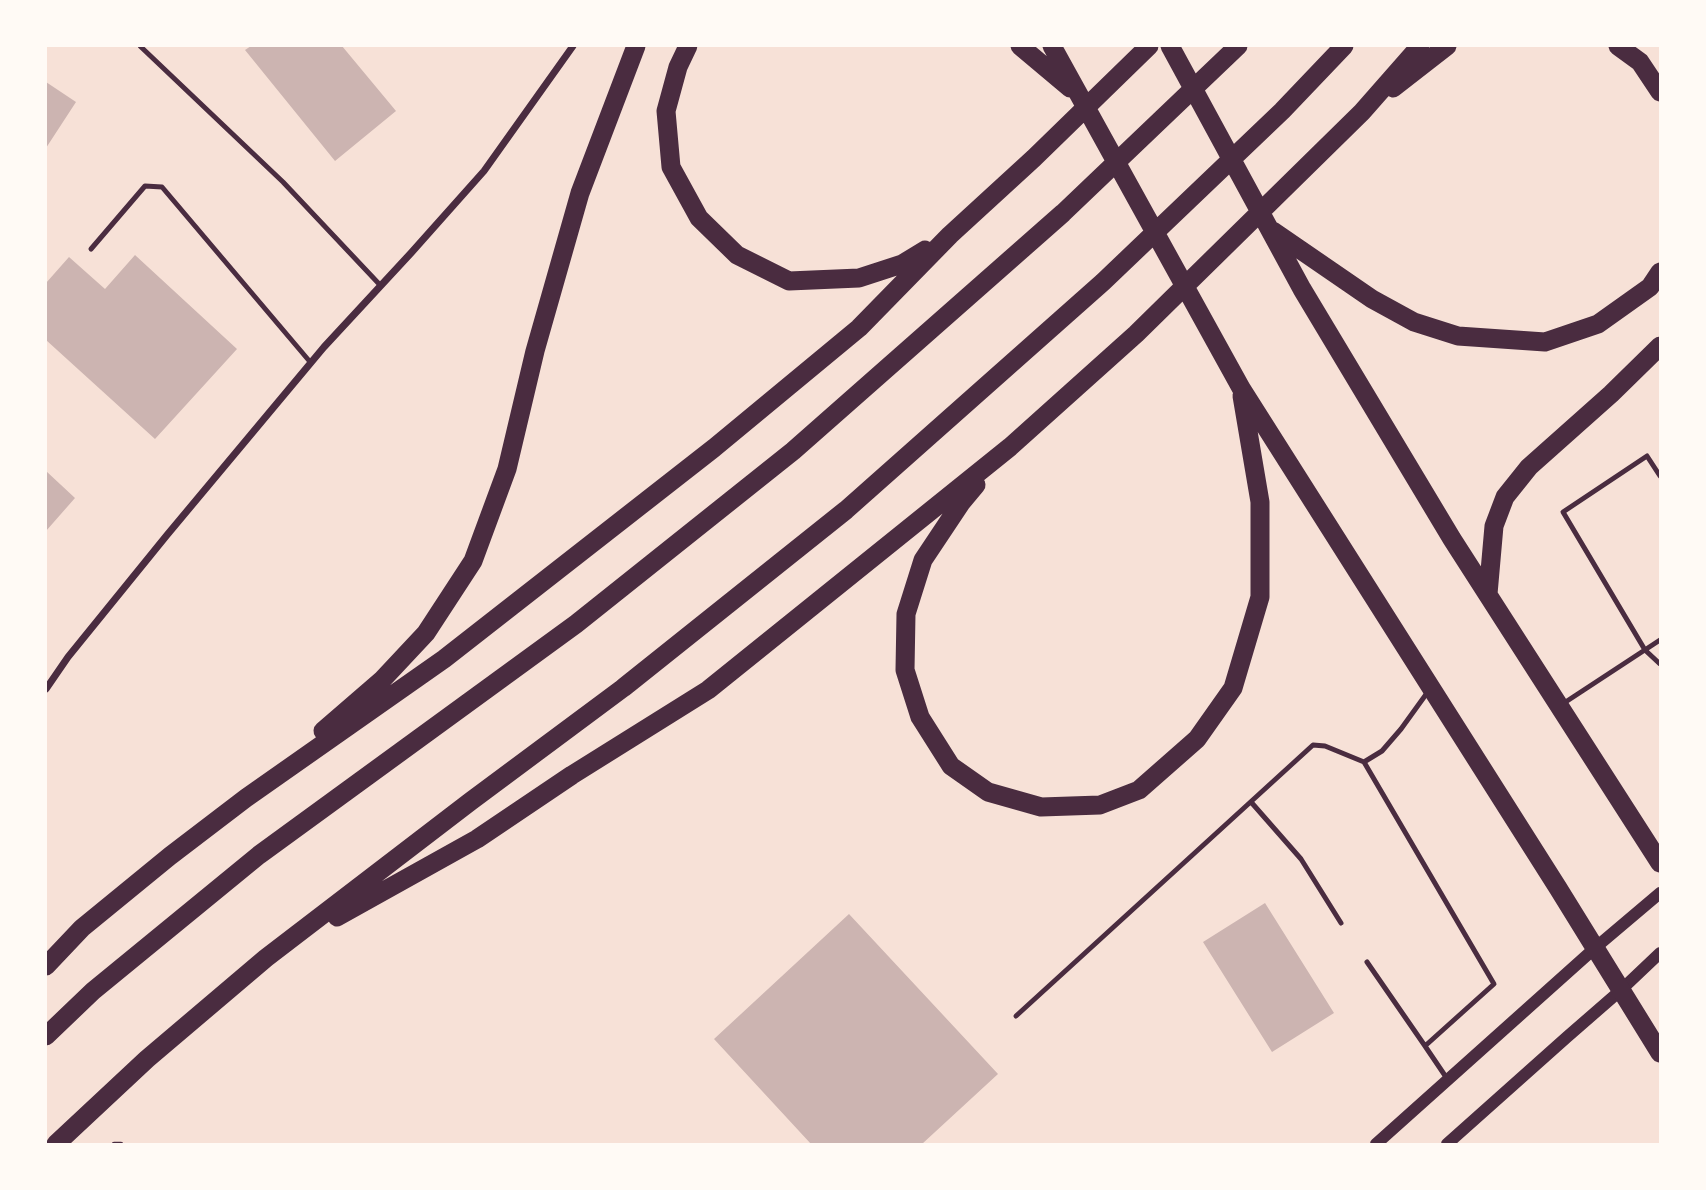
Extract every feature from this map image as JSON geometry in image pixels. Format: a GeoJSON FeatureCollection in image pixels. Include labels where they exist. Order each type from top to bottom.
{"type":"FeatureCollection","features":[{"type":"Feature","properties":{"kind":"highway"},"geometry":{"type":"LineString","coordinates":[[246,798],[382,680],[426,633],[473,561],[507,470],[535,351],[580,193],[636,46]]}},
{"type":"Feature","properties":{"kind":"highway"},"geometry":{"type":"LineString","coordinates":[[688,46],[678,67],[666,111],[671,167],[699,218],[737,255],[789,281],[859,278],[902,264],[950,235]]}},
{"type":"Feature","properties":{"kind":"highway"},"geometry":{"type":"LineString","coordinates":[[1020,46],[1078,95]]}},
{"type":"Feature","properties":{"kind":"highway"},"geometry":{"type":"LineString","coordinates":[[1052,46],[1241,388],[1661,1053]]}},
{"type":"Feature","properties":{"kind":"highway"},"geometry":{"type":"LineString","coordinates":[[46,966],[92,920],[170,856],[246,798],[444,659],[714,448],[859,328],[950,235],[1149,46]]}},
{"type":"Feature","properties":{"kind":"highway"},"geometry":{"type":"LineString","coordinates":[[1170,46],[1302,289],[1452,539],[1661,863]]}},
{"type":"Feature","properties":{"kind":"highway"},"geometry":{"type":"LineString","coordinates":[[46,1036],[93,990],[259,855],[576,624],[793,451],[1063,214],[1238,46]]}},
{"type":"Feature","properties":{"kind":"highway"},"geometry":{"type":"LineString","coordinates":[[56,1144],[147,1059],[266,958],[623,688],[846,510],[1103,282],[1282,111],[1344,46]]}},
{"type":"Feature","properties":{"kind":"highway"},"geometry":{"type":"LineString","coordinates":[[266,958],[387,887],[477,839],[572,775],[708,690],[1010,447],[1136,334],[1362,112],[1420,46]]}},
{"type":"Feature","properties":{"kind":"highway"},"geometry":{"type":"LineString","coordinates":[[1362,112],[1447,46]]}},
{"type":"Feature","properties":{"kind":"highway"},"geometry":{"type":"LineString","coordinates":[[1618,46],[1640,61],[1661,92]]}},
{"type":"Feature","properties":{"kind":"highway"},"geometry":{"type":"LineString","coordinates":[[1269,229],[1372,299],[1414,322],[1458,336],[1545,342],[1598,324],[1650,288],[1661,272]]}},
{"type":"Feature","properties":{"kind":"highway"},"geometry":{"type":"LineString","coordinates":[[1488,594],[1494,526],[1505,497],[1529,467],[1661,346]]}},
{"type":"Feature","properties":{"kind":"highway"},"geometry":{"type":"LineString","coordinates":[[1010,447],[961,503],[923,559],[906,614],[905,670],[920,717],[951,766],[988,792],[1041,807],[1100,805],[1139,790],[1188,748],[1233,688],[1260,597],[1259,502],[1241,388]]}},
{"type":"Feature","properties":{"kind":"street"},"geometry":{"type":"LineString","coordinates":[[46,689],[68,657],[167,535],[324,347],[484,171],[573,46]]}},
{"type":"Feature","properties":{"kind":"street"},"geometry":{"type":"LineString","coordinates":[[1376,1144],[1595,948],[1661,893]]}},
{"type":"Feature","properties":{"kind":"street"},"geometry":{"type":"LineString","coordinates":[[1447,1144],[1661,953]]}},
{"type":"Feature","properties":{"kind":"lane"},"geometry":{"type":"LineString","coordinates":[[140,46],[283,182],[381,286]]}},
{"type":"Feature","properties":{"kind":"lane"},"geometry":{"type":"LineString","coordinates":[[91,249],[145,186],[162,187],[311,363]]}},
{"type":"Feature","properties":{"kind":"lane"},"geometry":{"type":"LineString","coordinates":[[1661,476],[1647,456],[1563,512],[1645,650],[1661,664]]}},
{"type":"Feature","properties":{"kind":"lane"},"geometry":{"type":"LineString","coordinates":[[1559,706],[1661,640]]}},
{"type":"Feature","properties":{"kind":"lane"},"geometry":{"type":"LineString","coordinates":[[1364,762],[1382,751],[1431,688]]}},
{"type":"Feature","properties":{"kind":"lane"},"geometry":{"type":"LineString","coordinates":[[1016,1016],[1313,745],[1325,746],[1364,762],[1494,984],[1425,1046]]}},
{"type":"Feature","properties":{"kind":"lane"},"geometry":{"type":"LineString","coordinates":[[1251,802],[1301,859],[1341,923]]}},
{"type":"Feature","properties":{"kind":"lane"},"geometry":{"type":"LineString","coordinates":[[1367,962],[1448,1080]]}},
{"type":"Feature","properties":{"kind":"path"},"geometry":{"type":"LineString","coordinates":[[114,1144],[121,1144]]}},
{"type":"Feature","properties":{"kind":"building"},"geometry":{"type":"Polygon","coordinates":[[[251,46],[342,46],[396,111],[335,161],[245,50],[251,46]]]}},
{"type":"Feature","properties":{"kind":"building"},"geometry":{"type":"Polygon","coordinates":[[[46,82],[76,102],[46,148],[46,82]]]}},
{"type":"Feature","properties":{"kind":"building"},"geometry":{"type":"Polygon","coordinates":[[[135,255],[237,349],[155,439],[46,340],[46,283],[69,257],[105,289],[135,255]]]}},
{"type":"Feature","properties":{"kind":"building"},"geometry":{"type":"Polygon","coordinates":[[[46,471],[75,498],[46,531],[46,471]]]}},
{"type":"Feature","properties":{"kind":"building"},"geometry":{"type":"Polygon","coordinates":[[[1265,903],[1334,1013],[1272,1052],[1203,942],[1265,903]]]}},
{"type":"Feature","properties":{"kind":"building"},"geometry":{"type":"Polygon","coordinates":[[[849,914],[998,1074],[922,1144],[811,1144],[714,1039],[849,914]]]}}]}
